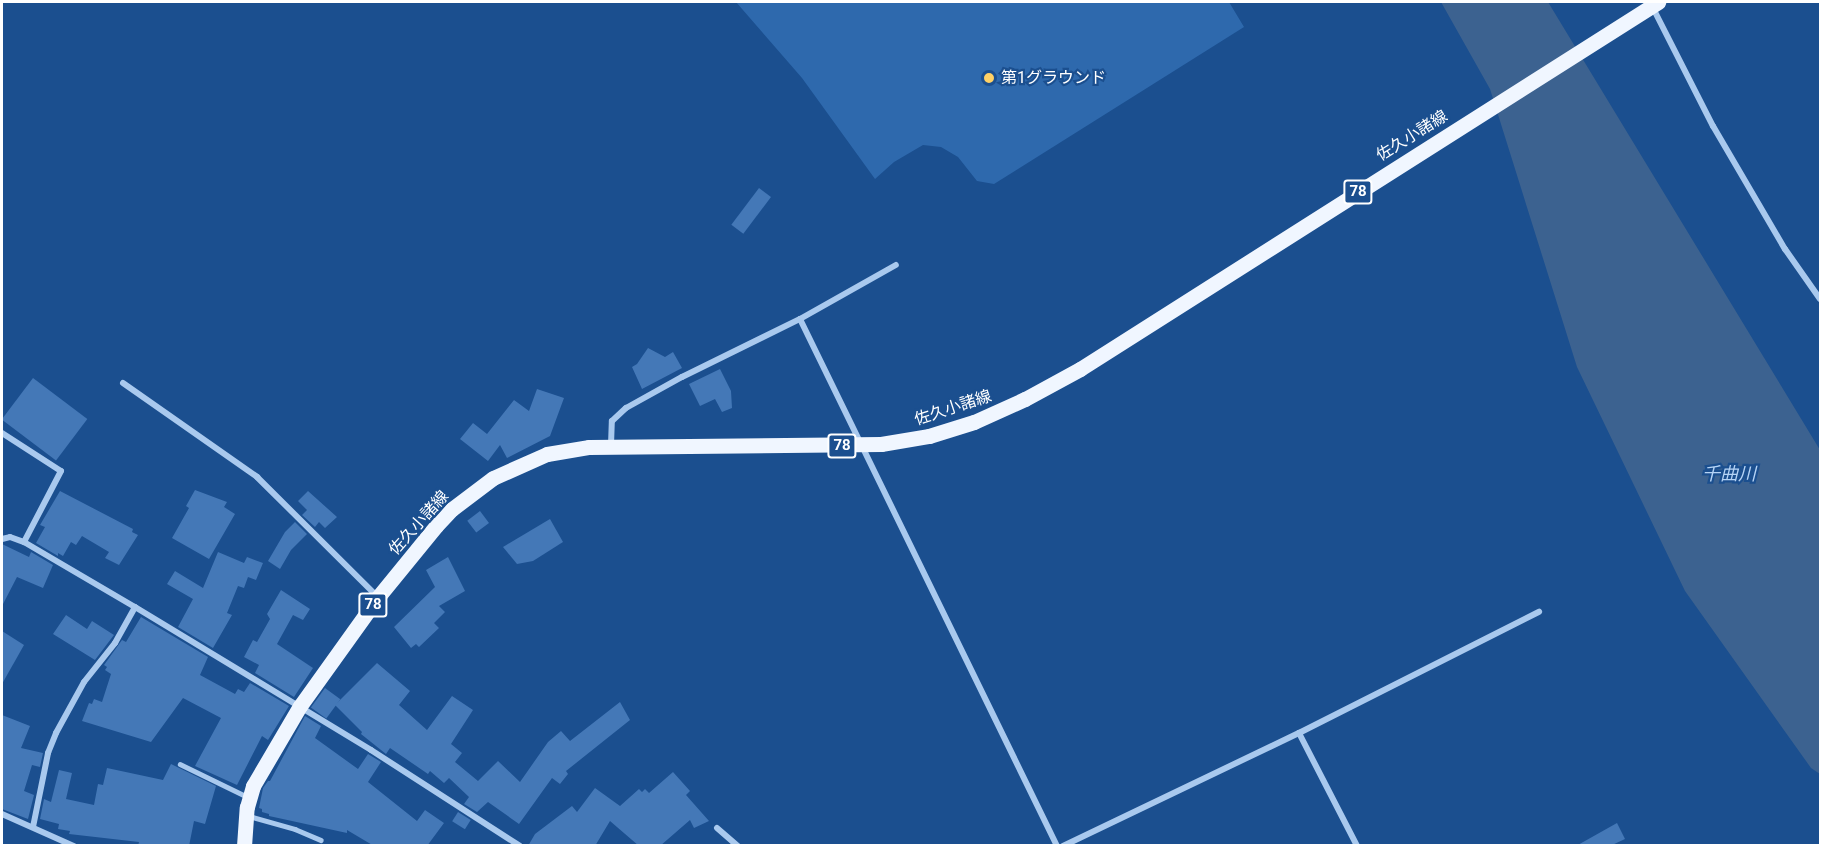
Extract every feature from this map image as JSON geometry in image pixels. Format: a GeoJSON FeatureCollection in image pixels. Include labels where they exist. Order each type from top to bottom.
{"type":"FeatureCollection","features":[{"type":"Feature","properties":{"kind":"main road","name":"佐久小諸線"},"geometry":{"type":"LineString","coordinates":[[244,846],[246,816],[259,773],[300,706],[378,597],[436,526],[452,510],[493,478],[548,454],[611,445],[863,445],[929,436],[974,422],[1025,399],[1080,369],[1653,3]]}},
{"type":"Feature","properties":{"kind":"street"},"geometry":{"type":"LineString","coordinates":[[1653,3],[1713,126],[1785,249],[1821,299]]}},
{"type":"Feature","properties":{"kind":"street"},"geometry":{"type":"LineString","coordinates":[[611,445],[612,421],[626,408],[682,376],[800,319],[896,264]]}},
{"type":"Feature","properties":{"kind":"street"},"geometry":{"type":"LineString","coordinates":[[800,319],[1057,846]]}},
{"type":"Feature","properties":{"kind":"street"},"geometry":{"type":"LineString","coordinates":[[123,383],[257,477],[378,597]]}},
{"type":"Feature","properties":{"kind":"street"},"geometry":{"type":"LineString","coordinates":[[2,433],[61,471],[24,542]]}},
{"type":"Feature","properties":{"kind":"street"},"geometry":{"type":"LineString","coordinates":[[2,539],[10,537],[24,542],[135,606],[300,706],[520,846]]}},
{"type":"Feature","properties":{"kind":"street"},"geometry":{"type":"LineString","coordinates":[[33,827],[48,753],[56,733],[84,681],[115,643],[135,606]]}},
{"type":"Feature","properties":{"kind":"street"},"geometry":{"type":"LineString","coordinates":[[1063,846],[1299,733],[1539,612]]}},
{"type":"Feature","properties":{"kind":"street"},"geometry":{"type":"LineString","coordinates":[[1299,733],[1357,846]]}},
{"type":"Feature","properties":{"kind":"street"},"geometry":{"type":"LineString","coordinates":[[2,814],[74,846]]}},
{"type":"Feature","properties":{"kind":"street"},"geometry":{"type":"LineString","coordinates":[[717,828],[738,846]]}},
{"type":"Feature","properties":{"kind":"lane"},"geometry":{"type":"LineString","coordinates":[[180,764],[250,798]]}},
{"type":"Feature","properties":{"kind":"lane"},"geometry":{"type":"LineString","coordinates":[[246,816],[295,829],[321,840]]}},
{"type":"Feature","properties":{"kind":"shaded area","name":"第1グラウンド"},"geometry":{"type":"Polygon","coordinates":[[[736,2],[1229,2],[1244,27],[994,184],[977,181],[958,157],[941,147],[923,145],[894,162],[875,179],[802,78],[736,2]]]}},
{"type":"Feature","properties":{"kind":"water","name":"千曲川"},"geometry":{"type":"Polygon","coordinates":[[[1441,2],[1548,2],[1820,450],[1820,774],[1811,768],[1685,591],[1577,367],[1490,89],[1441,2]]]}},
{"type":"Feature","properties":{"kind":"building"},"geometry":{"type":"Polygon","coordinates":[[[759,188],[771,197],[743,234],[731,225],[759,188]]]}},
{"type":"Feature","properties":{"kind":"building"},"geometry":{"type":"Polygon","coordinates":[[[648,348],[665,357],[673,352],[682,368],[642,389],[632,367],[637,364],[648,348]]]}},
{"type":"Feature","properties":{"kind":"building"},"geometry":{"type":"Polygon","coordinates":[[[720,369],[731,391],[732,408],[722,412],[715,399],[700,406],[689,384],[720,369]]]}},
{"type":"Feature","properties":{"kind":"building"},"geometry":{"type":"Polygon","coordinates":[[[33,378],[87,419],[56,460],[2,420],[33,378]]]}},
{"type":"Feature","properties":{"kind":"building"},"geometry":{"type":"Polygon","coordinates":[[[537,389],[564,398],[550,436],[507,458],[500,445],[488,461],[460,439],[473,423],[487,434],[514,400],[529,411],[537,389]]]}},
{"type":"Feature","properties":{"kind":"building"},"geometry":{"type":"Polygon","coordinates":[[[195,490],[227,502],[224,507],[235,514],[209,559],[172,538],[189,508],[186,506],[195,490]]]}},
{"type":"Feature","properties":{"kind":"building"},"geometry":{"type":"Polygon","coordinates":[[[60,491],[133,529],[132,532],[138,535],[119,565],[105,558],[109,552],[82,536],[76,545],[71,542],[63,556],[58,553],[58,556],[36,543],[45,527],[40,525],[60,491]]]}},
{"type":"Feature","properties":{"kind":"building"},"geometry":{"type":"Polygon","coordinates":[[[308,491],[337,517],[325,528],[319,522],[315,527],[302,515],[307,510],[298,501],[308,491]]]}},
{"type":"Feature","properties":{"kind":"building"},"geometry":{"type":"Polygon","coordinates":[[[480,511],[489,523],[476,533],[467,521],[480,511]]]}},
{"type":"Feature","properties":{"kind":"building"},"geometry":{"type":"Polygon","coordinates":[[[550,519],[563,542],[533,561],[517,564],[503,547],[550,519]]]}},
{"type":"Feature","properties":{"kind":"building"},"geometry":{"type":"Polygon","coordinates":[[[295,522],[307,534],[291,550],[280,569],[268,561],[285,532],[295,522]]]}},
{"type":"Feature","properties":{"kind":"building"},"geometry":{"type":"Polygon","coordinates":[[[2,544],[29,557],[31,552],[53,565],[43,588],[17,577],[2,606],[2,544]]]}},
{"type":"Feature","properties":{"kind":"building"},"geometry":{"type":"Polygon","coordinates":[[[218,552],[244,563],[247,557],[263,563],[256,580],[248,577],[244,588],[238,586],[227,613],[232,615],[213,648],[178,627],[193,599],[167,584],[175,571],[203,588],[218,552]]]}},
{"type":"Feature","properties":{"kind":"building"},"geometry":{"type":"Polygon","coordinates":[[[448,557],[465,591],[439,606],[445,612],[434,623],[439,628],[419,647],[416,644],[411,648],[394,627],[435,587],[426,570],[448,557]]]}},
{"type":"Feature","properties":{"kind":"building"},"geometry":{"type":"Polygon","coordinates":[[[281,590],[310,609],[303,620],[293,615],[277,644],[313,668],[294,697],[255,673],[259,665],[244,657],[253,640],[257,642],[270,619],[267,614],[281,590]]]}},
{"type":"Feature","properties":{"kind":"building"},"geometry":{"type":"Polygon","coordinates":[[[66,615],[87,629],[92,621],[114,635],[95,660],[53,634],[66,615]]]}},
{"type":"Feature","properties":{"kind":"building"},"geometry":{"type":"Polygon","coordinates":[[[141,617],[208,657],[200,675],[235,694],[238,689],[244,692],[250,683],[289,706],[268,740],[262,736],[237,785],[195,766],[221,718],[183,698],[151,742],[82,721],[89,703],[92,704],[94,699],[102,702],[111,674],[105,670],[107,667],[104,665],[122,640],[126,642],[141,617]]]}},
{"type":"Feature","properties":{"kind":"building"},"geometry":{"type":"Polygon","coordinates":[[[2,631],[24,645],[2,684],[2,631]]]}},
{"type":"Feature","properties":{"kind":"building"},"geometry":{"type":"Polygon","coordinates":[[[377,663],[410,691],[399,705],[427,730],[452,696],[473,710],[451,744],[462,753],[455,762],[478,781],[498,761],[520,782],[548,742],[561,731],[570,741],[620,702],[630,720],[566,771],[568,774],[560,784],[552,778],[519,824],[488,802],[477,812],[464,804],[469,797],[449,778],[444,783],[430,771],[428,774],[390,748],[386,754],[361,734],[362,732],[335,705],[377,663]]]}},
{"type":"Feature","properties":{"kind":"building"},"geometry":{"type":"Polygon","coordinates":[[[325,688],[340,699],[326,719],[311,707],[325,688]]]}},
{"type":"Feature","properties":{"kind":"building"},"geometry":{"type":"Polygon","coordinates":[[[2,715],[30,726],[21,748],[43,753],[40,767],[32,765],[24,791],[34,795],[28,819],[2,809],[2,715]]]}},
{"type":"Feature","properties":{"kind":"building"},"geometry":{"type":"Polygon","coordinates":[[[305,716],[321,726],[315,738],[358,769],[368,754],[381,762],[368,782],[417,821],[425,810],[444,823],[427,846],[374,846],[347,830],[347,833],[269,816],[262,812],[259,808],[263,788],[270,781],[305,716]]]}},
{"type":"Feature","properties":{"kind":"building"},"geometry":{"type":"Polygon","coordinates":[[[171,764],[216,786],[205,824],[194,821],[189,846],[138,846],[139,842],[69,834],[70,831],[58,829],[59,824],[40,819],[44,799],[51,802],[59,770],[72,773],[66,799],[94,805],[98,784],[103,785],[107,768],[163,780],[171,764]]]}},
{"type":"Feature","properties":{"kind":"building"},"geometry":{"type":"Polygon","coordinates":[[[673,772],[690,791],[686,795],[709,821],[694,828],[690,820],[660,846],[639,846],[610,821],[595,846],[528,846],[535,834],[572,806],[577,812],[595,788],[620,806],[639,789],[642,792],[645,789],[649,793],[673,772]]]}},
{"type":"Feature","properties":{"kind":"building"},"geometry":{"type":"Polygon","coordinates":[[[458,812],[471,820],[465,829],[452,821],[458,812]]]}},
{"type":"Feature","properties":{"kind":"building"},"geometry":{"type":"Polygon","coordinates":[[[1617,823],[1625,839],[1610,846],[1576,846],[1617,823]]]}},
{"type":"Feature","properties":{"kind":"place","name":"第1グラウンド"},"geometry":{"type":"Point","coordinates":[989,78]}}]}
